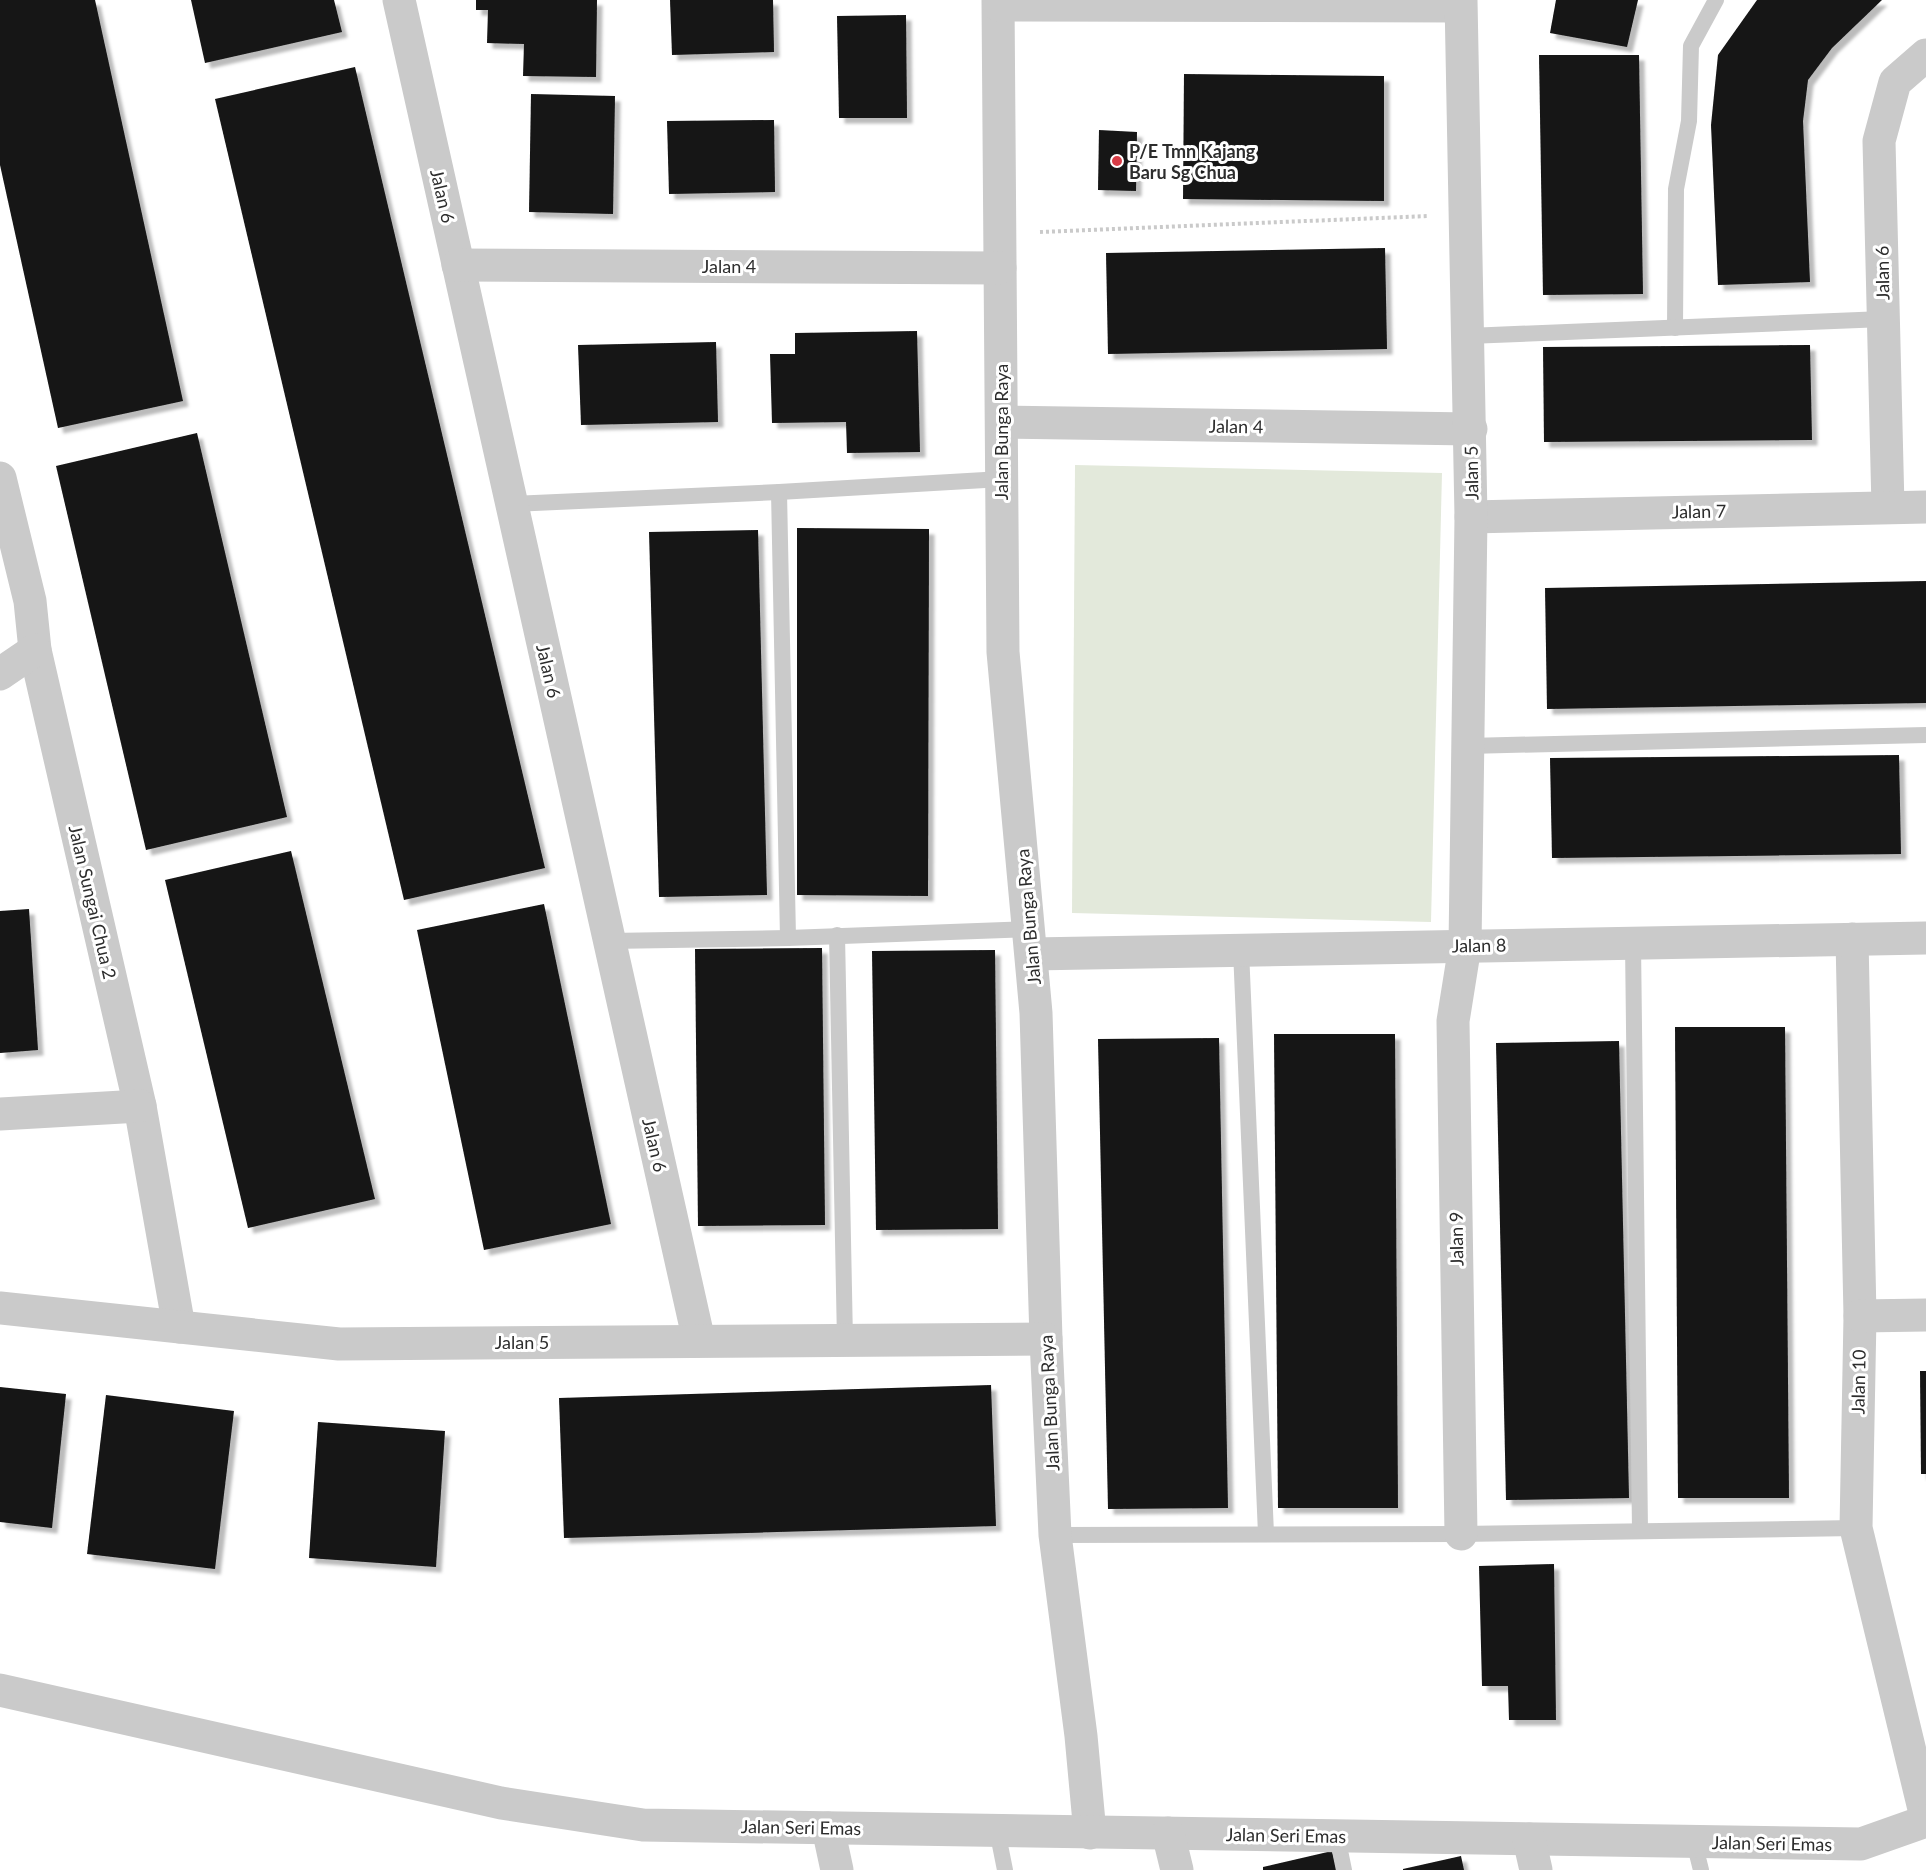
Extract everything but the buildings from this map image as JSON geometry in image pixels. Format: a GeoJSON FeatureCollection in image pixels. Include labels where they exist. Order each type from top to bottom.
{"type":"FeatureCollection","features":[{"type":"Feature","properties":{"kind":"street","name":"Jalan 6"},"geometry":{"type":"LineString","coordinates":[[399,0],[699,1341]]}},
{"type":"Feature","properties":{"kind":"street"},"geometry":{"type":"LineString","coordinates":[[999,3],[1461,3]]}},
{"type":"Feature","properties":{"kind":"street","name":"Jalan Bunga Raya"},"geometry":{"type":"LineString","coordinates":[[999,3],[1003,652],[1036,1013],[1046,1339],[1055,1535],[1081,1736],[1090,1833]]}},
{"type":"Feature","properties":{"kind":"street","name":"Jalan 5"},"geometry":{"type":"LineString","coordinates":[[1461,3],[1471,429],[1465,945]]}},
{"type":"Feature","properties":{"kind":"street","name":"Jalan 6"},"geometry":{"type":"LineString","coordinates":[[1888,507],[1879,141],[1895,82],[1926,55]]}},
{"type":"Feature","properties":{"kind":"street","name":"Jalan 4"},"geometry":{"type":"LineString","coordinates":[[458,265],[1000,268]]}},
{"type":"Feature","properties":{"kind":"street","name":"Jalan 4"},"geometry":{"type":"LineString","coordinates":[[1002,422],[1471,429]]}},
{"type":"Feature","properties":{"kind":"street","name":"Jalan Sungai Chua 2"},"geometry":{"type":"LineString","coordinates":[[0,478],[30,601],[35,650],[140,1106],[179,1327]]}},
{"type":"Feature","properties":{"kind":"street","name":"Jalan 7"},"geometry":{"type":"LineString","coordinates":[[1471,517],[1926,507]]}},
{"type":"Feature","properties":{"kind":"street"},"geometry":{"type":"LineString","coordinates":[[0,674],[35,650]]}},
{"type":"Feature","properties":{"kind":"street","name":"Jalan 8"},"geometry":{"type":"LineString","coordinates":[[1030,941],[1241,950],[1926,938]]}},
{"type":"Feature","properties":{"kind":"street","name":"Jalan 10"},"geometry":{"type":"LineString","coordinates":[[1852,939],[1860,1316],[1856,1528],[1926,1819]]}},
{"type":"Feature","properties":{"kind":"street","name":"Jalan 9"},"geometry":{"type":"LineString","coordinates":[[1461,1534],[1453,1021],[1465,945]]}},
{"type":"Feature","properties":{"kind":"street"},"geometry":{"type":"LineString","coordinates":[[0,1114],[140,1106]]}},
{"type":"Feature","properties":{"kind":"street","name":"Jalan 5"},"geometry":{"type":"LineString","coordinates":[[0,1308],[339,1344],[1046,1339]]}},
{"type":"Feature","properties":{"kind":"street"},"geometry":{"type":"LineString","coordinates":[[1860,1316],[1926,1315]]}},
{"type":"Feature","properties":{"kind":"street","name":"Jalan Seri Emas"},"geometry":{"type":"LineString","coordinates":[[0,1690],[501,1803],[643,1825],[1529,1839],[1697,1856],[1865,1857],[1926,1819]]}},
{"type":"Feature","properties":{"kind":"street"},"geometry":{"type":"LineString","coordinates":[[828,1828],[837,1870]]}},
{"type":"Feature","properties":{"kind":"street"},"geometry":{"type":"LineString","coordinates":[[1168,1833],[1177,1870]]}},
{"type":"Feature","properties":{"kind":"street"},"geometry":{"type":"LineString","coordinates":[[1529,1839],[1536,1870]]}},
{"type":"Feature","properties":{"kind":"lane"},"geometry":{"type":"LineString","coordinates":[[1675,328],[1676,189],[1689,121],[1691,46],[1716,0]]}},
{"type":"Feature","properties":{"kind":"lane"},"geometry":{"type":"LineString","coordinates":[[1468,336],[1884,320]]}},
{"type":"Feature","properties":{"kind":"lane"},"geometry":{"type":"LineString","coordinates":[[512,504],[1002,479]]}},
{"type":"Feature","properties":{"kind":"lane"},"geometry":{"type":"LineString","coordinates":[[779,492],[788,938]]}},
{"type":"Feature","properties":{"kind":"lane"},"geometry":{"type":"LineString","coordinates":[[1468,746],[1926,735]]}},
{"type":"Feature","properties":{"kind":"lane"},"geometry":{"type":"LineString","coordinates":[[837,935],[845,1341]]}},
{"type":"Feature","properties":{"kind":"lane"},"geometry":{"type":"LineString","coordinates":[[609,941],[837,935],[1030,941]]}},
{"type":"Feature","properties":{"kind":"lane"},"geometry":{"type":"LineString","coordinates":[[1633,943],[1640,1531]]}},
{"type":"Feature","properties":{"kind":"lane"},"geometry":{"type":"LineString","coordinates":[[1241,950],[1266,1534]]}},
{"type":"Feature","properties":{"kind":"lane"},"geometry":{"type":"LineString","coordinates":[[1055,1535],[1461,1534],[1856,1528]]}},
{"type":"Feature","properties":{"kind":"lane"},"geometry":{"type":"LineString","coordinates":[[997,1830],[1005,1870]]}},
{"type":"Feature","properties":{"kind":"lane"},"geometry":{"type":"LineString","coordinates":[[1337,1836],[1344,1870]]}},
{"type":"Feature","properties":{"kind":"path"},"geometry":{"type":"LineString","coordinates":[[1000,234],[1465,215]]}},
{"type":"Feature","properties":{"kind":"shaded area"},"geometry":{"type":"Polygon","coordinates":[[[1075,465],[1442,473],[1431,922],[1072,913],[1075,465]]]}},
{"type":"Feature","properties":{"kind":"place","name":"P/E Tmn Kajang Baru Sg Chua"},"geometry":{"type":"Point","coordinates":[1117,161]}}]}
